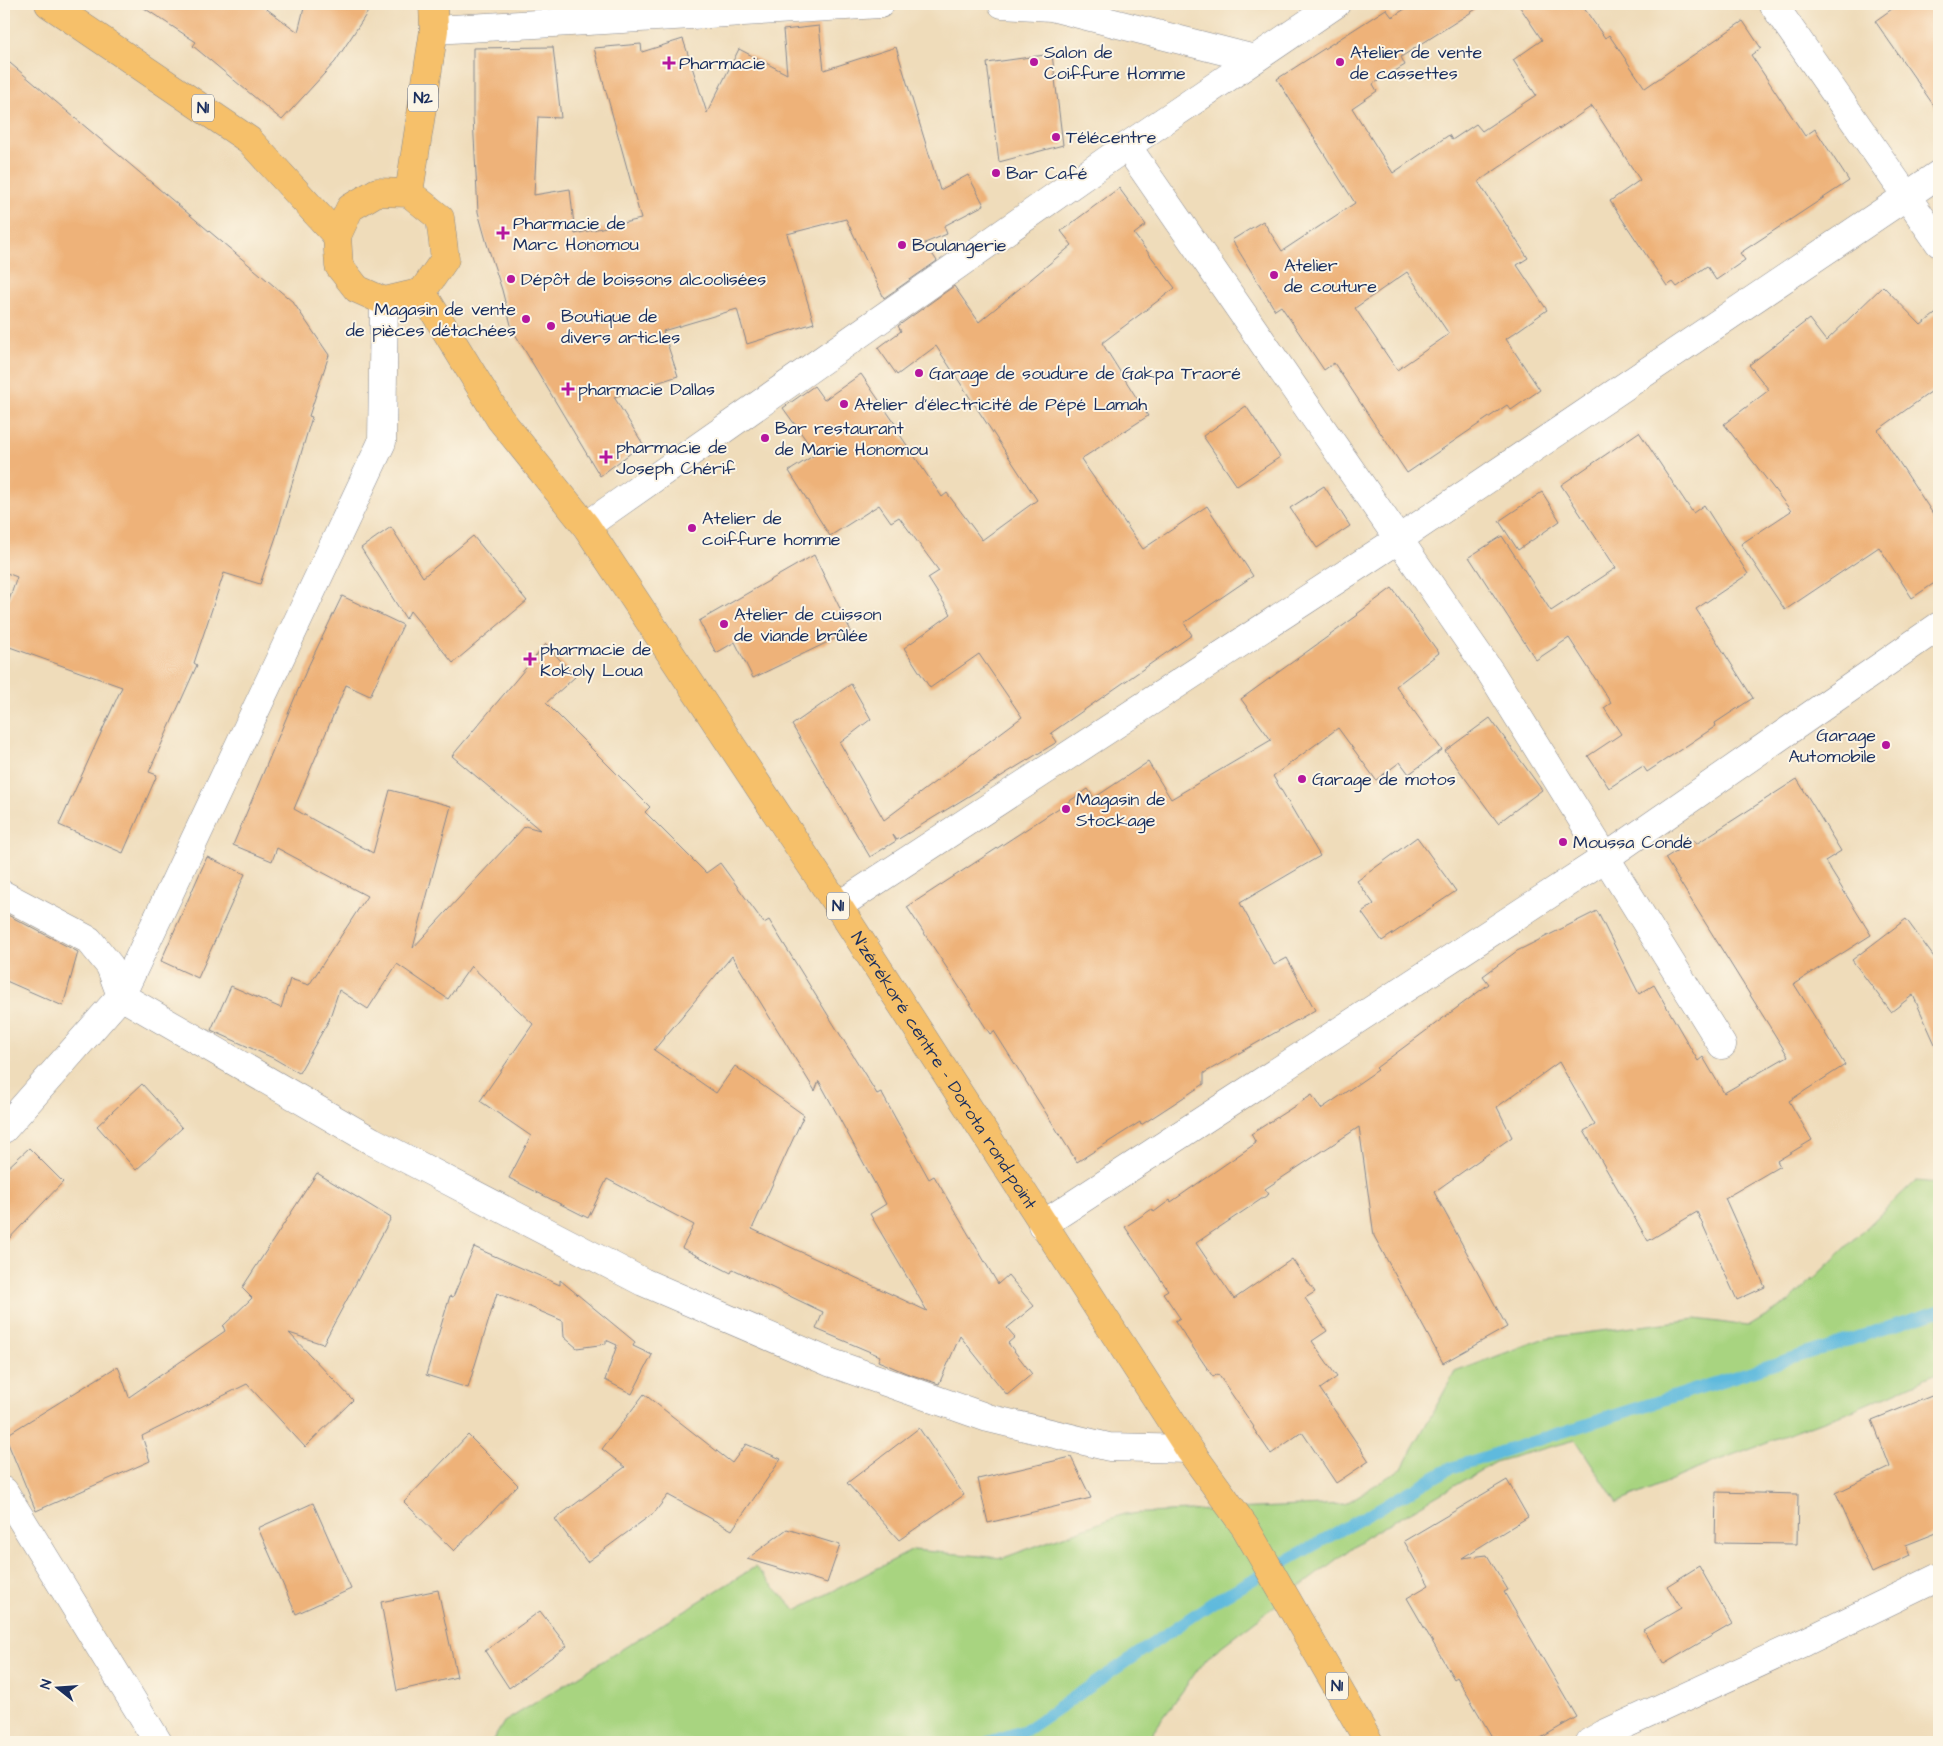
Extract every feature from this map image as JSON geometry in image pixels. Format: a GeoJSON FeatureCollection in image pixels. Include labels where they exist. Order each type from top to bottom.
{"type":"FeatureCollection","features":[{"type":"Feature","properties":{"kind":"highway","name":"N1"},"geometry":{"type":"LineString","coordinates":[[49,4],[250,140],[337,236]]}},
{"type":"Feature","properties":{"kind":"highway","name":"N2"},"geometry":{"type":"LineString","coordinates":[[408,193],[433,17]]}},
{"type":"Feature","properties":{"kind":"highway"},"geometry":{"type":"LineString","coordinates":[[377,192],[408,193],[440,218],[445,259],[422,292],[384,301],[357,289],[339,266],[337,236],[350,208],[377,192]]}},
{"type":"Feature","properties":{"kind":"highway","name":"N'zérékoré centre - Dorota rond-point"},"geometry":{"type":"LineString","coordinates":[[422,292],[500,418],[586,526],[838,906],[1042,1225],[1189,1449],[1245,1527],[1369,1742]]}},
{"type":"Feature","properties":{"kind":"street"},"geometry":{"type":"LineString","coordinates":[[433,17],[880,4]]}},
{"type":"Feature","properties":{"kind":"street"},"geometry":{"type":"LineString","coordinates":[[1002,4],[1075,8],[1255,59]]}},
{"type":"Feature","properties":{"kind":"street"},"geometry":{"type":"LineString","coordinates":[[586,526],[1127,146],[1336,4]]}},
{"type":"Feature","properties":{"kind":"street"},"geometry":{"type":"LineString","coordinates":[[1773,4],[1939,243]]}},
{"type":"Feature","properties":{"kind":"street"},"geometry":{"type":"LineString","coordinates":[[1127,146],[1492,673],[1722,1045]]}},
{"type":"Feature","properties":{"kind":"street"},"geometry":{"type":"LineString","coordinates":[[838,906],[1399,539],[1939,174]]}},
{"type":"Feature","properties":{"kind":"street"},"geometry":{"type":"LineString","coordinates":[[4,1129],[121,996],[382,442],[384,301]]}},
{"type":"Feature","properties":{"kind":"street"},"geometry":{"type":"LineString","coordinates":[[1042,1225],[1605,858],[1939,626]]}},
{"type":"Feature","properties":{"kind":"street"},"geometry":{"type":"LineString","coordinates":[[4,895],[88,940],[110,966],[121,996],[372,1141],[634,1277],[820,1358],[988,1418],[1109,1447],[1189,1449]]}},
{"type":"Feature","properties":{"kind":"street"},"geometry":{"type":"LineString","coordinates":[[4,1491],[158,1742]]}},
{"type":"Feature","properties":{"kind":"street"},"geometry":{"type":"LineString","coordinates":[[1590,1742],[1939,1577]]}},
{"type":"Feature","properties":{"kind":"green space"},"geometry":{"type":"Polygon","coordinates":[[[1915,1181],[1939,1183],[1939,1372],[1848,1412],[1719,1460],[1617,1503],[1576,1440],[1495,1462],[1366,1537],[1206,1658],[1146,1742],[492,1742],[504,1722],[755,1567],[796,1610],[913,1550],[1003,1558],[1124,1514],[1345,1504],[1402,1468],[1455,1372],[1545,1338],[1696,1319],[1748,1326],[1790,1301],[1915,1181]]]}},
{"type":"Feature","properties":{"kind":"building"},"geometry":{"type":"Polygon","coordinates":[[[138,4],[260,4],[298,32],[305,4],[373,4],[335,62],[282,120],[193,46],[196,42],[138,4]]]}},
{"type":"Feature","properties":{"kind":"building"},"geometry":{"type":"Polygon","coordinates":[[[1413,4],[1484,4],[1401,57],[1405,65],[1373,84],[1377,91],[1352,108],[1393,173],[1449,135],[1452,140],[1476,124],[1482,131],[1536,95],[1513,60],[1542,40],[1518,4],[1581,4],[1605,38],[1609,35],[1645,88],[1743,21],[1761,48],[1751,55],[1805,136],[1815,129],[1849,181],[1740,253],[1745,260],[1716,280],[1707,266],[1677,287],[1673,282],[1667,286],[1610,201],[1640,180],[1592,106],[1558,128],[1479,181],[1528,258],[1517,265],[1547,310],[1506,339],[1540,390],[1511,410],[1507,405],[1407,473],[1334,363],[1324,370],[1281,306],[1275,310],[1232,240],[1263,221],[1282,251],[1355,203],[1277,79],[1386,9],[1392,17],[1413,4]],[[1407,272],[1355,308],[1397,370],[1449,334],[1407,272]]]}},
{"type":"Feature","properties":{"kind":"building"},"geometry":{"type":"Polygon","coordinates":[[[1899,4],[1939,4],[1939,113],[1875,21],[1899,4]]]}},
{"type":"Feature","properties":{"kind":"building"},"geometry":{"type":"Polygon","coordinates":[[[819,26],[824,70],[896,47],[940,190],[968,175],[984,205],[944,226],[947,234],[925,243],[937,261],[884,298],[846,219],[787,234],[814,323],[747,344],[737,309],[663,331],[678,376],[614,397],[643,444],[600,476],[512,329],[478,212],[473,118],[473,48],[553,47],[561,118],[538,117],[534,195],[570,189],[575,234],[641,219],[594,48],[641,44],[642,52],[683,39],[707,113],[739,49],[787,74],[783,30],[819,26]]]}},
{"type":"Feature","properties":{"kind":"building"},"geometry":{"type":"Polygon","coordinates":[[[1052,54],[1063,145],[999,162],[987,63],[1052,54]]]}},
{"type":"Feature","properties":{"kind":"building"},"geometry":{"type":"Polygon","coordinates":[[[4,58],[293,302],[329,355],[309,416],[312,417],[277,534],[260,584],[224,573],[194,663],[197,665],[149,772],[157,775],[123,853],[59,825],[122,687],[4,645],[4,615],[17,577],[4,572],[4,58]]]}},
{"type":"Feature","properties":{"kind":"building"},"geometry":{"type":"Polygon","coordinates":[[[1119,188],[1146,225],[1134,234],[1175,288],[1102,343],[1148,416],[1081,459],[1143,549],[1207,506],[1253,576],[1184,623],[1192,635],[1051,733],[1057,742],[897,840],[893,835],[896,841],[870,857],[792,725],[851,684],[871,719],[840,743],[884,820],[1022,717],[979,654],[930,688],[904,648],[951,614],[928,578],[939,571],[899,517],[891,522],[879,505],[830,536],[789,471],[816,454],[783,408],[814,386],[824,400],[861,374],[942,497],[947,493],[982,540],[1037,500],[936,346],[897,375],[878,348],[901,331],[898,326],[954,286],[979,322],[1072,245],[1061,231],[1119,188]]]}},
{"type":"Feature","properties":{"kind":"building"},"geometry":{"type":"Polygon","coordinates":[[[1883,286],[1921,325],[1939,311],[1939,386],[1878,430],[1939,523],[1939,580],[1912,598],[1879,547],[1785,610],[1741,544],[1791,511],[1724,424],[1769,390],[1749,365],[1809,319],[1826,341],[1883,286]]]}},
{"type":"Feature","properties":{"kind":"building"},"geometry":{"type":"Polygon","coordinates":[[[1246,406],[1280,457],[1237,486],[1203,436],[1246,406]]]}},
{"type":"Feature","properties":{"kind":"building"},"geometry":{"type":"Polygon","coordinates":[[[1639,432],[1693,513],[1704,505],[1748,574],[1696,609],[1753,698],[1715,723],[1716,726],[1647,772],[1643,766],[1609,788],[1588,756],[1621,734],[1604,708],[1611,703],[1569,638],[1536,660],[1469,557],[1502,536],[1551,611],[1616,568],[1561,485],[1639,432]]]}},
{"type":"Feature","properties":{"kind":"building"},"geometry":{"type":"Polygon","coordinates":[[[1324,486],[1350,526],[1317,548],[1290,508],[1324,486]]]}},
{"type":"Feature","properties":{"kind":"building"},"geometry":{"type":"Polygon","coordinates":[[[1542,492],[1560,521],[1518,550],[1499,521],[1542,492]]]}},
{"type":"Feature","properties":{"kind":"building"},"geometry":{"type":"Polygon","coordinates":[[[391,527],[423,577],[473,536],[527,601],[453,663],[410,611],[406,619],[361,548],[391,527]]]}},
{"type":"Feature","properties":{"kind":"building"},"geometry":{"type":"Polygon","coordinates":[[[814,555],[851,631],[753,678],[735,642],[716,653],[699,621],[814,555]]]}},
{"type":"Feature","properties":{"kind":"building"},"geometry":{"type":"Polygon","coordinates":[[[1392,588],[1439,653],[1396,686],[1442,750],[1409,774],[1400,762],[1376,780],[1338,728],[1273,776],[1320,856],[1240,903],[1274,965],[1287,958],[1315,1010],[1204,1073],[1204,1084],[1141,1125],[1140,1122],[1077,1162],[994,1031],[990,1034],[907,907],[1088,789],[1094,798],[1148,762],[1171,799],[1271,740],[1241,699],[1358,615],[1392,588]]]}},
{"type":"Feature","properties":{"kind":"building"},"geometry":{"type":"Polygon","coordinates":[[[342,596],[403,625],[370,696],[346,685],[294,809],[373,853],[390,790],[451,806],[413,948],[525,826],[540,830],[452,756],[546,644],[575,677],[546,703],[650,807],[645,812],[706,873],[720,863],[764,923],[769,920],[877,1094],[881,1092],[929,1179],[934,1176],[998,1284],[1008,1275],[1034,1306],[1007,1328],[1015,1337],[1008,1343],[1032,1374],[1007,1395],[960,1336],[939,1384],[906,1373],[878,1361],[880,1356],[816,1329],[823,1312],[733,1269],[731,1273],[682,1248],[694,1225],[607,1179],[588,1218],[509,1178],[531,1136],[480,1101],[533,1024],[471,966],[448,999],[397,964],[368,1009],[339,990],[329,1020],[299,1073],[273,1058],[211,1030],[231,986],[281,1008],[290,979],[309,985],[367,896],[277,848],[272,861],[233,845],[306,671],[342,596]],[[732,956],[654,1050],[716,1093],[735,1066],[804,1115],[752,1229],[927,1311],[870,1214],[886,1204],[819,1081],[815,1091],[732,956]]]}},
{"type":"Feature","properties":{"kind":"building"},"geometry":{"type":"Polygon","coordinates":[[[1490,718],[1542,790],[1498,823],[1445,751],[1490,718]]]}},
{"type":"Feature","properties":{"kind":"building"},"geometry":{"type":"Polygon","coordinates":[[[1797,779],[1841,851],[1825,861],[1871,935],[1794,984],[1845,1065],[1789,1101],[1812,1140],[1777,1161],[1780,1166],[1725,1198],[1765,1287],[1737,1300],[1697,1212],[1648,1241],[1584,1131],[1595,1125],[1559,1062],[1497,1107],[1512,1137],[1434,1192],[1507,1327],[1443,1363],[1374,1236],[1359,1127],[1265,1189],[1269,1194],[1196,1243],[1234,1299],[1292,1259],[1315,1292],[1305,1298],[1327,1331],[1312,1341],[1337,1377],[1320,1389],[1369,1461],[1336,1483],[1302,1432],[1271,1454],[1218,1374],[1213,1377],[1175,1321],[1180,1318],[1163,1293],[1168,1290],[1125,1227],[1152,1209],[1154,1212],[1170,1200],[1171,1202],[1256,1143],[1251,1134],[1312,1095],[1321,1109],[1378,1070],[1376,1068],[1489,984],[1483,976],[1517,951],[1597,911],[1639,994],[1654,985],[1698,1061],[1703,1057],[1724,1093],[1788,1056],[1665,858],[1694,840],[1696,844],[1797,779]]]}},
{"type":"Feature","properties":{"kind":"building"},"geometry":{"type":"Polygon","coordinates":[[[1417,837],[1456,891],[1382,941],[1362,913],[1374,904],[1357,881],[1417,837]]]}},
{"type":"Feature","properties":{"kind":"building"},"geometry":{"type":"Polygon","coordinates":[[[207,857],[245,874],[198,978],[161,961],[207,857]]]}},
{"type":"Feature","properties":{"kind":"building"},"geometry":{"type":"Polygon","coordinates":[[[4,913],[78,952],[63,1006],[4,980],[4,913]]]}},
{"type":"Feature","properties":{"kind":"building"},"geometry":{"type":"Polygon","coordinates":[[[1906,919],[1939,964],[1939,1053],[1913,995],[1891,1012],[1852,960],[1906,919]]]}},
{"type":"Feature","properties":{"kind":"building"},"geometry":{"type":"Polygon","coordinates":[[[142,1084],[182,1128],[136,1170],[97,1126],[142,1084]]]}},
{"type":"Feature","properties":{"kind":"building"},"geometry":{"type":"Polygon","coordinates":[[[29,1148],[63,1182],[4,1244],[4,1171],[29,1148]]]}},
{"type":"Feature","properties":{"kind":"building"},"geometry":{"type":"Polygon","coordinates":[[[317,1173],[391,1218],[323,1344],[289,1333],[353,1400],[305,1447],[247,1384],[142,1436],[150,1461],[36,1511],[5,1436],[118,1366],[129,1397],[225,1331],[223,1326],[252,1298],[242,1288],[317,1173]]]}},
{"type":"Feature","properties":{"kind":"building"},"geometry":{"type":"Polygon","coordinates":[[[474,1247],[560,1285],[560,1280],[635,1342],[633,1346],[652,1355],[632,1394],[605,1380],[617,1345],[606,1340],[606,1344],[577,1348],[564,1337],[563,1321],[497,1293],[468,1388],[426,1375],[450,1296],[453,1297],[474,1247]]]}},
{"type":"Feature","properties":{"kind":"building"},"geometry":{"type":"Polygon","coordinates":[[[1939,1393],[1939,1532],[1906,1545],[1910,1555],[1872,1573],[1836,1493],[1890,1467],[1872,1420],[1939,1393]]]}},
{"type":"Feature","properties":{"kind":"building"},"geometry":{"type":"Polygon","coordinates":[[[644,1394],[732,1463],[746,1444],[781,1459],[732,1530],[668,1495],[655,1512],[587,1562],[555,1519],[625,1467],[602,1449],[644,1394]]]}},
{"type":"Feature","properties":{"kind":"building"},"geometry":{"type":"Polygon","coordinates":[[[919,1428],[964,1495],[899,1540],[847,1483],[919,1428]]]}},
{"type":"Feature","properties":{"kind":"building"},"geometry":{"type":"Polygon","coordinates":[[[468,1435],[518,1485],[454,1551],[404,1502],[468,1435]]]}},
{"type":"Feature","properties":{"kind":"building"},"geometry":{"type":"Polygon","coordinates":[[[1071,1457],[1091,1498],[988,1523],[978,1479],[1071,1457]]]}},
{"type":"Feature","properties":{"kind":"building"},"geometry":{"type":"Polygon","coordinates":[[[1507,1480],[1528,1517],[1462,1558],[1487,1555],[1508,1590],[1504,1592],[1577,1717],[1534,1742],[1495,1742],[1457,1677],[1454,1679],[1407,1598],[1429,1585],[1404,1541],[1507,1480]]]}},
{"type":"Feature","properties":{"kind":"building"},"geometry":{"type":"Polygon","coordinates":[[[1716,1492],[1798,1494],[1797,1544],[1715,1543],[1716,1492]]]}},
{"type":"Feature","properties":{"kind":"building"},"geometry":{"type":"Polygon","coordinates":[[[313,1503],[351,1589],[296,1614],[258,1528],[313,1503]]]}},
{"type":"Feature","properties":{"kind":"building"},"geometry":{"type":"Polygon","coordinates":[[[787,1529],[840,1545],[827,1583],[747,1559],[787,1529]]]}},
{"type":"Feature","properties":{"kind":"building"},"geometry":{"type":"Polygon","coordinates":[[[1699,1566],[1732,1624],[1664,1664],[1643,1630],[1681,1608],[1667,1586],[1699,1566]]]}},
{"type":"Feature","properties":{"kind":"building"},"geometry":{"type":"Polygon","coordinates":[[[438,1590],[457,1677],[397,1691],[381,1602],[438,1590]]]}},
{"type":"Feature","properties":{"kind":"building"},"geometry":{"type":"Polygon","coordinates":[[[540,1611],[567,1646],[509,1688],[485,1651],[540,1611]]]}},
{"type":"Feature","properties":{"kind":"waterway"},"geometry":{"type":"LineString","coordinates":[[989,1742],[1026,1730],[1215,1601],[1451,1468],[1939,1311]]}},
{"type":"Feature","properties":{"kind":"place","name":"Salon de Coiffure Homme"},"geometry":{"type":"Point","coordinates":[1034,62]}},
{"type":"Feature","properties":{"kind":"place","name":"Atelier de vente de cassettes"},"geometry":{"type":"Point","coordinates":[1340,62]}},
{"type":"Feature","properties":{"kind":"place","name":"Pharmacie"},"geometry":{"type":"Point","coordinates":[669,63]}},
{"type":"Feature","properties":{"kind":"place","name":"Télécentre"},"geometry":{"type":"Point","coordinates":[1056,137]}},
{"type":"Feature","properties":{"kind":"place","name":"Bar Café"},"geometry":{"type":"Point","coordinates":[996,173]}},
{"type":"Feature","properties":{"kind":"place","name":"Pharmacie de Marc Honomou"},"geometry":{"type":"Point","coordinates":[503,233]}},
{"type":"Feature","properties":{"kind":"place","name":"Boulangerie"},"geometry":{"type":"Point","coordinates":[902,245]}},
{"type":"Feature","properties":{"kind":"place","name":"Atelier de couture"},"geometry":{"type":"Point","coordinates":[1274,275]}},
{"type":"Feature","properties":{"kind":"place","name":"Dépôt de boissons alcoolisées"},"geometry":{"type":"Point","coordinates":[511,279]}},
{"type":"Feature","properties":{"kind":"place","name":"Magasin de vente de pièces détachées"},"geometry":{"type":"Point","coordinates":[526,319]}},
{"type":"Feature","properties":{"kind":"place","name":"Boutique de divers articles"},"geometry":{"type":"Point","coordinates":[551,326]}},
{"type":"Feature","properties":{"kind":"place","name":"Garage de soudure de Gakpa Traoré"},"geometry":{"type":"Point","coordinates":[919,373]}},
{"type":"Feature","properties":{"kind":"place","name":"pharmacie Dallas"},"geometry":{"type":"Point","coordinates":[568,389]}},
{"type":"Feature","properties":{"kind":"place","name":"Atelier d'électricité de Pépé Lamah"},"geometry":{"type":"Point","coordinates":[844,404]}},
{"type":"Feature","properties":{"kind":"place","name":"Bar restaurant de Marie Honomou"},"geometry":{"type":"Point","coordinates":[765,438]}},
{"type":"Feature","properties":{"kind":"place","name":"pharmacie de Joseph Chérif"},"geometry":{"type":"Point","coordinates":[606,457]}},
{"type":"Feature","properties":{"kind":"place","name":"Atelier de coiffure homme"},"geometry":{"type":"Point","coordinates":[692,528]}},
{"type":"Feature","properties":{"kind":"place","name":"Atelier de cuisson de viande brûlée"},"geometry":{"type":"Point","coordinates":[724,624]}},
{"type":"Feature","properties":{"kind":"place","name":"pharmacie de Kokoly Loua"},"geometry":{"type":"Point","coordinates":[530,659]}},
{"type":"Feature","properties":{"kind":"place","name":"Garage Automobile"},"geometry":{"type":"Point","coordinates":[1886,745]}},
{"type":"Feature","properties":{"kind":"place","name":"Garage de motos"},"geometry":{"type":"Point","coordinates":[1302,779]}},
{"type":"Feature","properties":{"kind":"place","name":"Magasin de Stockage"},"geometry":{"type":"Point","coordinates":[1066,809]}},
{"type":"Feature","properties":{"kind":"place","name":"Moussa Condé"},"geometry":{"type":"Point","coordinates":[1563,842]}}]}
